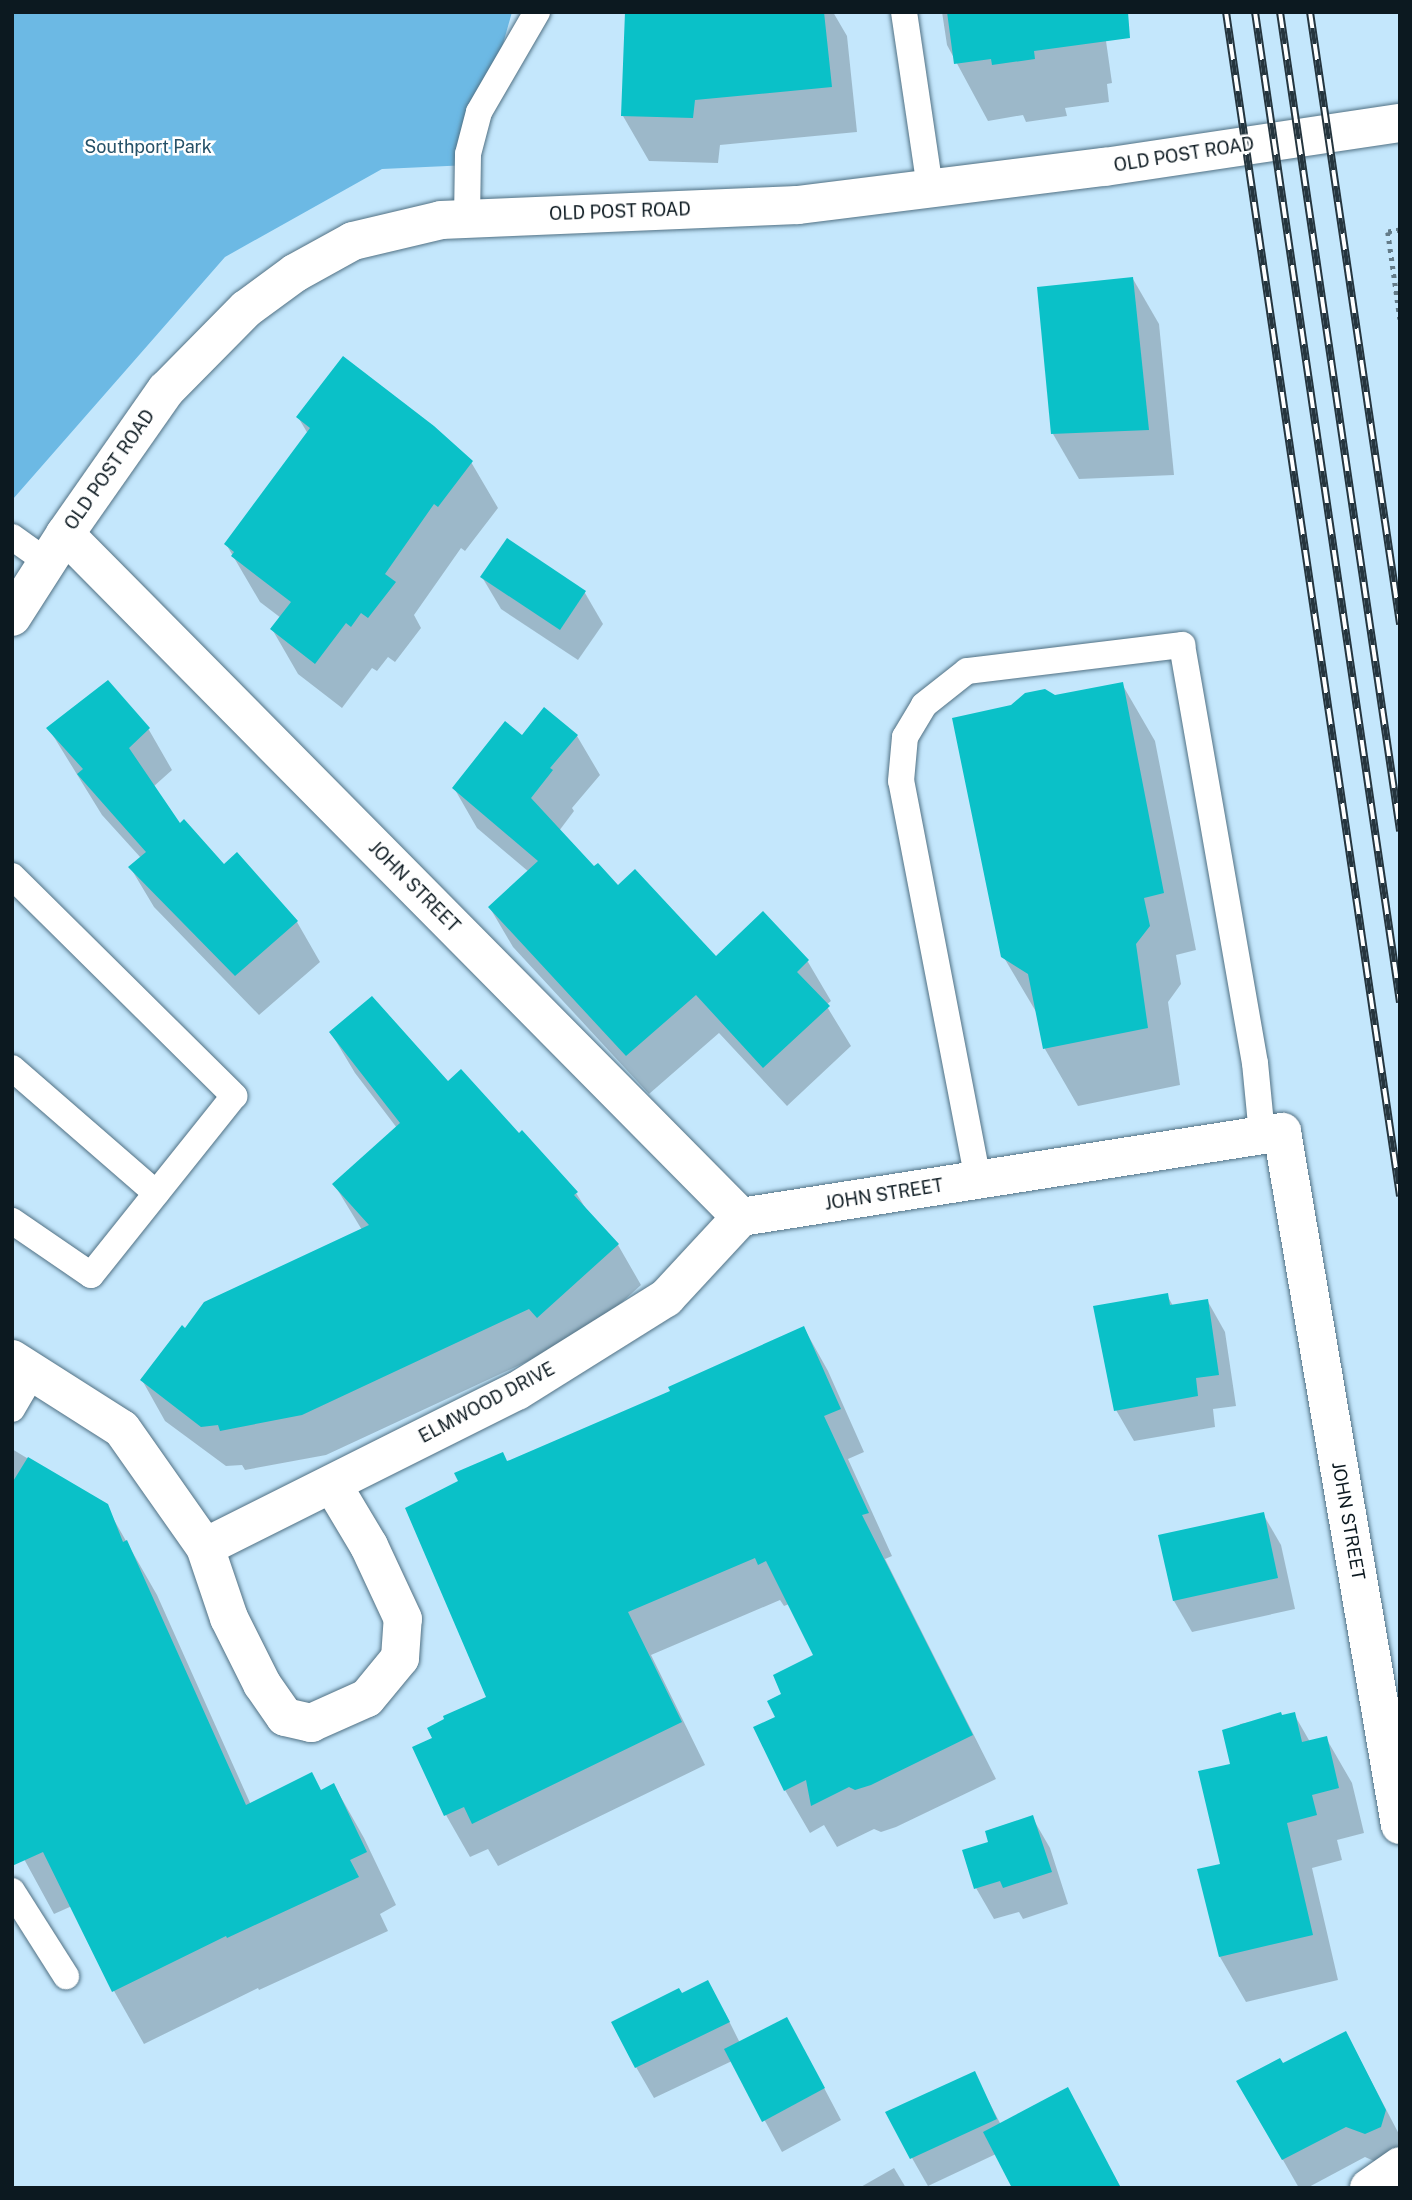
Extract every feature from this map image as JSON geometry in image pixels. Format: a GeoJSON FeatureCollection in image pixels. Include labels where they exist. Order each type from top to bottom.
{"type":"FeatureCollection","features":[{"type":"Feature","properties":{"kind":"street","name":"OLD POST ROAD"},"geometry":{"type":"LineString","coordinates":[[12,618],[56,548],[166,390],[246,309],[295,273],[352,241],[440,220],[798,205],[1105,167],[1400,123]]}},
{"type":"Feature","properties":{"kind":"street","name":"JOHN STREET"},"geometry":{"type":"LineString","coordinates":[[56,548],[741,1217],[1282,1132],[1400,1825]]}},
{"type":"Feature","properties":{"kind":"street","name":"ELMWOOD DRIVE"},"geometry":{"type":"LineString","coordinates":[[205,1547],[517,1391],[666,1298],[741,1217]]}},
{"type":"Feature","properties":{"kind":"street"},"geometry":{"type":"LineString","coordinates":[[23,1366],[122,1429],[205,1547],[229,1619],[262,1684],[285,1717],[311,1723],[367,1698],[400,1658],[403,1619],[369,1546],[332,1484]]}},
{"type":"Feature","properties":{"kind":"street"},"geometry":{"type":"LineString","coordinates":[[1369,2188],[1400,2166]]}},
{"type":"Feature","properties":{"kind":"lane"},"geometry":{"type":"LineString","coordinates":[[467,219],[468,154],[479,112],[537,12]]}},
{"type":"Feature","properties":{"kind":"lane"},"geometry":{"type":"LineString","coordinates":[[904,12],[930,188]]}},
{"type":"Feature","properties":{"kind":"lane"},"geometry":{"type":"LineString","coordinates":[[12,537],[56,548]]}},
{"type":"Feature","properties":{"kind":"lane"},"geometry":{"type":"LineString","coordinates":[[978,1180],[901,781],[905,737],[924,705],[967,671],[1182,645],[1255,1063],[1262,1135]]}},
{"type":"Feature","properties":{"kind":"lane"},"geometry":{"type":"LineString","coordinates":[[12,876],[234,1096],[90,1275],[12,1222]]}},
{"type":"Feature","properties":{"kind":"lane"},"geometry":{"type":"LineString","coordinates":[[12,1068],[156,1193]]}},
{"type":"Feature","properties":{"kind":"lane"},"geometry":{"type":"LineString","coordinates":[[12,1409],[23,1366]]}},
{"type":"Feature","properties":{"kind":"lane"},"geometry":{"type":"LineString","coordinates":[[12,1891],[66,1976]]}},
{"type":"Feature","properties":{"kind":"path"},"geometry":{"type":"LineString","coordinates":[[1400,230],[1388,232],[1400,319]]}},
{"type":"Feature","properties":{"kind":"green space","name":"Southport Park"},"geometry":{"type":"Polygon","coordinates":[[[12,12],[512,12],[469,165],[382,169],[225,257],[13,499],[12,12]]]}},
{"type":"Feature","properties":{"kind":"building"},"geometry":{"type":"Polygon","coordinates":[[[625,12],[824,12],[832,87],[695,100],[693,118],[621,116],[625,12]]]}},
{"type":"Feature","properties":{"kind":"building"},"geometry":{"type":"Polygon","coordinates":[[[947,12],[1128,12],[1130,38],[1034,51],[1035,59],[992,65],[991,59],[954,64],[947,12]]]}},
{"type":"Feature","properties":{"kind":"building"},"geometry":{"type":"Polygon","coordinates":[[[1133,277],[1149,430],[1051,434],[1037,287],[1133,277]]]}},
{"type":"Feature","properties":{"kind":"building"},"geometry":{"type":"Polygon","coordinates":[[[343,356],[434,426],[473,461],[438,507],[434,504],[385,574],[396,582],[368,618],[361,613],[351,627],[346,623],[315,664],[270,629],[291,602],[231,556],[234,552],[224,544],[310,428],[296,417],[343,356]]]}},
{"type":"Feature","properties":{"kind":"building"},"geometry":{"type":"Polygon","coordinates":[[[507,538],[586,591],[560,630],[480,577],[507,538]]]}},
{"type":"Feature","properties":{"kind":"building"},"geometry":{"type":"Polygon","coordinates":[[[108,680],[150,728],[129,748],[180,823],[184,819],[224,864],[237,852],[298,921],[235,976],[128,867],[146,852],[77,774],[83,769],[46,728],[108,680]]]}},
{"type":"Feature","properties":{"kind":"building"},"geometry":{"type":"Polygon","coordinates":[[[1123,682],[1164,893],[1144,898],[1150,926],[1136,944],[1148,1028],[1043,1049],[1028,974],[1001,957],[952,718],[1011,705],[1025,693],[1045,689],[1055,695],[1123,682]]]}},
{"type":"Feature","properties":{"kind":"building"},"geometry":{"type":"Polygon","coordinates":[[[544,707],[578,735],[550,768],[553,770],[531,798],[594,866],[598,863],[618,885],[635,869],[716,956],[763,911],[809,960],[797,972],[830,1006],[763,1068],[696,995],[626,1056],[488,907],[538,861],[452,788],[505,721],[522,735],[544,707]]]}},
{"type":"Feature","properties":{"kind":"building"},"geometry":{"type":"Polygon","coordinates":[[[372,996],[448,1081],[461,1069],[519,1133],[522,1130],[578,1192],[574,1195],[619,1244],[537,1318],[529,1309],[302,1415],[220,1431],[218,1425],[201,1427],[140,1380],[182,1325],[185,1328],[204,1302],[369,1225],[332,1184],[400,1123],[329,1032],[372,996]]]}},
{"type":"Feature","properties":{"kind":"building"},"geometry":{"type":"Polygon","coordinates":[[[1168,1293],[1170,1305],[1208,1299],[1219,1375],[1196,1378],[1198,1396],[1114,1411],[1093,1306],[1168,1293]]]}},
{"type":"Feature","properties":{"kind":"building"},"geometry":{"type":"Polygon","coordinates":[[[804,1326],[841,1409],[824,1416],[869,1513],[862,1515],[973,1735],[871,1785],[855,1790],[849,1787],[811,1806],[806,1780],[784,1791],[753,1727],[775,1717],[767,1701],[781,1694],[773,1675],[813,1655],[766,1561],[758,1565],[755,1558],[628,1612],[682,1722],[472,1824],[464,1807],[444,1816],[412,1747],[432,1738],[427,1728],[444,1719],[443,1716],[486,1697],[405,1508],[458,1481],[454,1473],[503,1452],[507,1461],[510,1460],[670,1391],[668,1387],[804,1326]]]}},
{"type":"Feature","properties":{"kind":"building"},"geometry":{"type":"Polygon","coordinates":[[[28,1457],[108,1504],[123,1542],[127,1540],[246,1805],[312,1772],[321,1790],[334,1783],[367,1852],[350,1860],[359,1877],[227,1938],[226,1936],[112,1992],[43,1852],[12,1866],[12,1483],[28,1457]]]}},
{"type":"Feature","properties":{"kind":"building"},"geometry":{"type":"Polygon","coordinates":[[[1264,1512],[1278,1578],[1173,1601],[1158,1535],[1264,1512]]]}},
{"type":"Feature","properties":{"kind":"building"},"geometry":{"type":"Polygon","coordinates":[[[1281,1712],[1282,1715],[1295,1712],[1302,1742],[1327,1736],[1339,1788],[1312,1795],[1317,1815],[1287,1823],[1313,1935],[1219,1957],[1197,1869],[1220,1864],[1198,1771],[1230,1764],[1222,1730],[1281,1712]]]}},
{"type":"Feature","properties":{"kind":"building"},"geometry":{"type":"Polygon","coordinates":[[[1033,1815],[1052,1872],[1003,1888],[1000,1881],[974,1889],[962,1850],[988,1842],[985,1831],[1033,1815]]]}},
{"type":"Feature","properties":{"kind":"building"},"geometry":{"type":"Polygon","coordinates":[[[708,1980],[730,2022],[635,2068],[611,2022],[679,1988],[682,1993],[708,1980]]]}},
{"type":"Feature","properties":{"kind":"building"},"geometry":{"type":"Polygon","coordinates":[[[787,2017],[825,2088],[762,2122],[724,2049],[787,2017]]]}},
{"type":"Feature","properties":{"kind":"building"},"geometry":{"type":"Polygon","coordinates":[[[1346,2031],[1386,2110],[1381,2127],[1365,2134],[1346,2127],[1282,2160],[1236,2081],[1280,2058],[1283,2063],[1346,2031]]]}},
{"type":"Feature","properties":{"kind":"building"},"geometry":{"type":"Polygon","coordinates":[[[975,2071],[997,2119],[910,2159],[885,2112],[975,2071]]]}},
{"type":"Feature","properties":{"kind":"building"},"geometry":{"type":"Polygon","coordinates":[[[1068,2087],[1121,2188],[1012,2188],[983,2132],[1068,2087]]]}},
{"type":"Feature","properties":{"kind":"railway"},"geometry":{"type":"LineString","coordinates":[[1226,12],[1400,1196]]}},
{"type":"Feature","properties":{"kind":"railway"},"geometry":{"type":"LineString","coordinates":[[1255,12],[1400,1002]]}},
{"type":"Feature","properties":{"kind":"railway"},"geometry":{"type":"LineString","coordinates":[[1280,12],[1400,831]]}},
{"type":"Feature","properties":{"kind":"railway"},"geometry":{"type":"LineString","coordinates":[[1310,12],[1400,624]]}}]}
